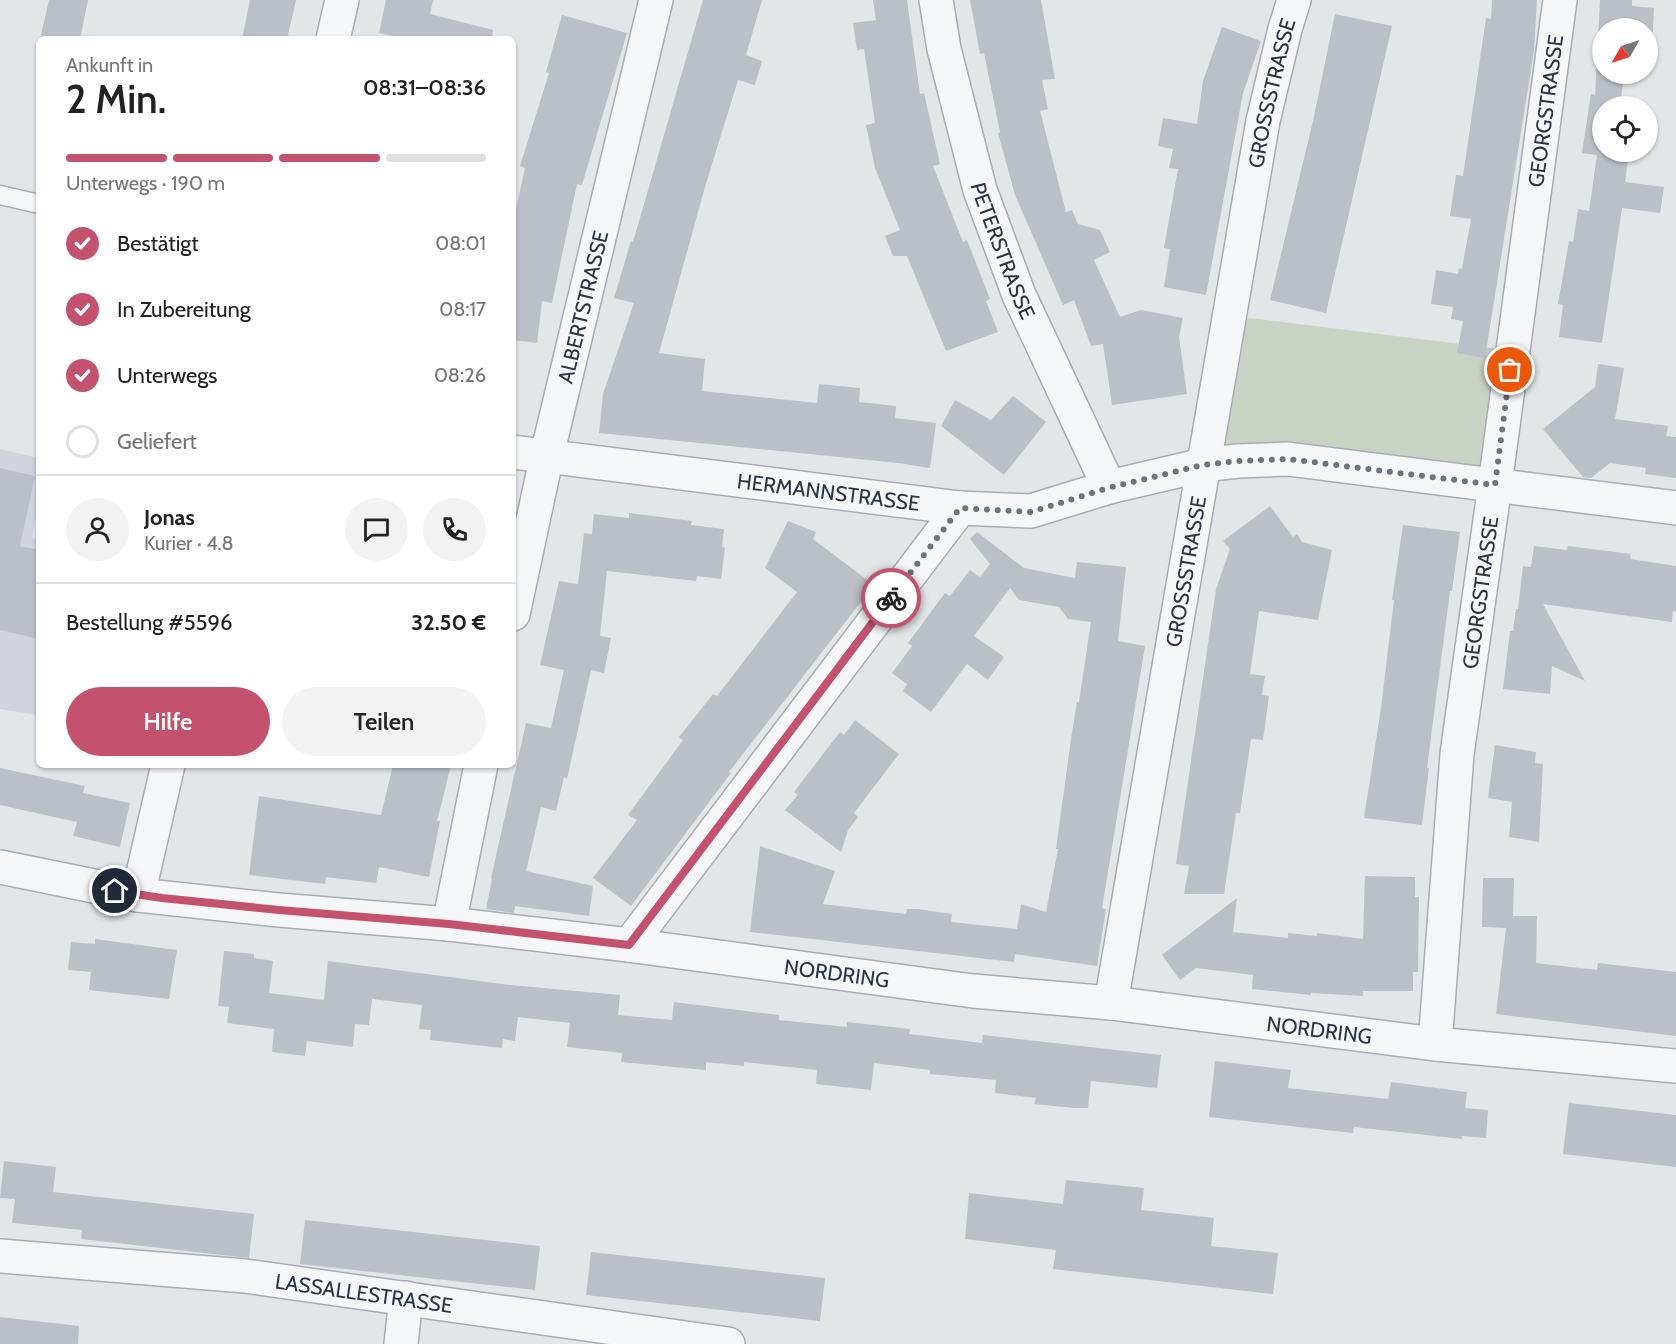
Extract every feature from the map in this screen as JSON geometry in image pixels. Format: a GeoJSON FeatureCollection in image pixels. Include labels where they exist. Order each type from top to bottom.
{"type":"FeatureCollection","features":[{"type":"Feature","properties":{"kind":"street"},"geometry":{"type":"LineString","coordinates":[[334,36],[342,0]]}},
{"type":"Feature","properties":{"kind":"street","name":"ALBERTSTRASSE"},"geometry":{"type":"LineString","coordinates":[[516,600],[547,455],[656,0]]}},
{"type":"Feature","properties":{"kind":"street","name":"PETERSTRASSE"},"geometry":{"type":"LineString","coordinates":[[936,0],[944,49],[980,190],[1019,295],[1108,488]]}},
{"type":"Feature","properties":{"kind":"street","name":"GROSSSTRASSE"},"geometry":{"type":"LineString","coordinates":[[1111,1003],[1263,121],[1294,0]]}},
{"type":"Feature","properties":{"kind":"street","name":"GEORGSTRASSE"},"geometry":{"type":"LineString","coordinates":[[1435,1044],[1456,754],[1495,485],[1560,0]]}},
{"type":"Feature","properties":{"kind":"street","name":"HERMANNSTRASSE"},"geometry":{"type":"LineString","coordinates":[[516,452],[960,508],[1031,512],[1108,488],[1203,465],[1288,459],[1676,508]]}},
{"type":"Feature","properties":{"kind":"street"},"geometry":{"type":"LineString","coordinates":[[629,945],[960,508]]}},
{"type":"Feature","properties":{"kind":"street"},"geometry":{"type":"LineString","coordinates":[[138,895],[167,768]]}},
{"type":"Feature","properties":{"kind":"street"},"geometry":{"type":"LineString","coordinates":[[449,924],[480,768]]}},
{"type":"Feature","properties":{"kind":"street","name":"NORDRING"},"geometry":{"type":"LineString","coordinates":[[0,867],[138,895],[279,910],[449,924],[629,945],[973,991],[1111,1003],[1435,1044],[1676,1066]]}},
{"type":"Feature","properties":{"kind":"street","name":"LASSALLESTRASSE"},"geometry":{"type":"LineString","coordinates":[[0,1256],[245,1276],[728,1344]]}},
{"type":"Feature","properties":{"kind":"street"},"geometry":{"type":"LineString","coordinates":[[401,1344],[406,1298]]}},
{"type":"Feature","properties":{"kind":"lane"},"geometry":{"type":"LineString","coordinates":[[0,195],[36,203]]}},
{"type":"Feature","properties":{"kind":"shaded area"},"geometry":{"type":"Polygon","coordinates":[[[0,449],[36,457],[36,515],[32,538],[36,539],[36,715],[0,709],[0,449]]]}},
{"type":"Feature","properties":{"kind":"green space"},"geometry":{"type":"Polygon","coordinates":[[[1242,317],[1501,349],[1482,469],[1218,450],[1242,317]]]}},
{"type":"Feature","properties":{"kind":"building"},"geometry":{"type":"Polygon","coordinates":[[[49,0],[88,0],[81,36],[41,36],[49,0]]]}},
{"type":"Feature","properties":{"kind":"building"},"geometry":{"type":"Polygon","coordinates":[[[250,0],[296,0],[288,36],[243,36],[250,0]]]}},
{"type":"Feature","properties":{"kind":"building"},"geometry":{"type":"Polygon","coordinates":[[[386,0],[433,0],[430,14],[493,30],[492,36],[394,36],[379,33],[386,0]]]}},
{"type":"Feature","properties":{"kind":"building"},"geometry":{"type":"Polygon","coordinates":[[[703,0],[762,0],[746,55],[762,61],[755,85],[738,80],[705,187],[659,353],[705,359],[702,391],[817,403],[819,384],[860,388],[859,402],[896,406],[895,418],[936,423],[930,468],[599,433],[603,394],[634,303],[614,298],[631,241],[633,242],[703,0]]]}},
{"type":"Feature","properties":{"kind":"building"},"geometry":{"type":"Polygon","coordinates":[[[873,0],[907,0],[920,94],[924,93],[940,164],[933,166],[963,242],[967,240],[990,299],[986,301],[998,332],[946,351],[907,256],[893,256],[885,236],[900,230],[875,168],[866,125],[875,123],[864,49],[857,50],[853,23],[876,20],[873,0]]]}},
{"type":"Feature","properties":{"kind":"building"},"geometry":{"type":"Polygon","coordinates":[[[970,0],[1041,0],[1055,79],[1042,80],[1048,109],[1040,111],[1066,212],[1072,210],[1078,224],[1100,230],[1110,252],[1094,260],[1120,317],[1141,310],[1183,318],[1179,337],[1187,394],[1112,405],[1103,344],[1091,346],[1074,300],[1063,305],[1015,195],[998,133],[1000,132],[984,53],[980,54],[970,0]]]}},
{"type":"Feature","properties":{"kind":"building"},"geometry":{"type":"Polygon","coordinates":[[[1492,0],[1537,0],[1534,51],[1485,358],[1457,353],[1463,321],[1451,319],[1453,307],[1431,304],[1436,270],[1458,274],[1459,268],[1462,269],[1471,219],[1450,216],[1456,175],[1463,176],[1486,18],[1491,19],[1492,0]]]}},
{"type":"Feature","properties":{"kind":"building"},"geometry":{"type":"Polygon","coordinates":[[[1600,0],[1632,0],[1632,6],[1654,8],[1653,18],[1599,18],[1600,0]]]}},
{"type":"Feature","properties":{"kind":"building"},"geometry":{"type":"Polygon","coordinates":[[[1335,14],[1392,26],[1326,313],[1270,300],[1313,121],[1335,14]]]}},
{"type":"Feature","properties":{"kind":"building"},"geometry":{"type":"Polygon","coordinates":[[[562,15],[627,33],[582,185],[577,184],[552,303],[542,301],[537,343],[516,340],[516,209],[525,168],[520,166],[549,73],[546,72],[562,15]]]}},
{"type":"Feature","properties":{"kind":"building"},"geometry":{"type":"Polygon","coordinates":[[[1222,27],[1261,41],[1243,93],[1206,295],[1164,287],[1170,249],[1164,248],[1178,169],[1169,168],[1173,149],[1158,146],[1163,118],[1197,124],[1203,81],[1222,27]]]}},
{"type":"Feature","properties":{"kind":"building"},"geometry":{"type":"Polygon","coordinates":[[[1596,84],[1623,84],[1621,96],[1592,96],[1592,154],[1582,153],[1591,94],[1595,95],[1596,84]]]}},
{"type":"Feature","properties":{"kind":"building"},"geometry":{"type":"Polygon","coordinates":[[[1596,162],[1628,162],[1625,182],[1664,187],[1660,213],[1622,208],[1602,343],[1559,337],[1563,305],[1558,304],[1569,241],[1573,242],[1578,209],[1589,211],[1596,162]]]}},
{"type":"Feature","properties":{"kind":"building"},"geometry":{"type":"Polygon","coordinates":[[[1598,364],[1624,368],[1615,419],[1668,426],[1666,436],[1676,437],[1676,478],[1645,474],[1646,468],[1610,463],[1591,478],[1583,477],[1543,429],[1595,387],[1598,364]]]}},
{"type":"Feature","properties":{"kind":"building"},"geometry":{"type":"Polygon","coordinates":[[[1013,396],[1046,422],[1004,475],[941,426],[955,400],[991,420],[1013,396]]]}},
{"type":"Feature","properties":{"kind":"building"},"geometry":{"type":"Polygon","coordinates":[[[0,468],[35,476],[20,546],[36,549],[36,638],[0,630],[0,468]]]}},
{"type":"Feature","properties":{"kind":"building"},"geometry":{"type":"Polygon","coordinates":[[[1270,506],[1293,537],[1297,534],[1302,542],[1332,550],[1318,620],[1259,611],[1250,674],[1265,676],[1262,695],[1269,696],[1263,740],[1251,739],[1240,813],[1236,813],[1224,894],[1184,894],[1189,866],[1176,864],[1216,589],[1230,549],[1223,541],[1270,506]]]}},
{"type":"Feature","properties":{"kind":"building"},"geometry":{"type":"Polygon","coordinates":[[[629,513],[692,521],[691,525],[724,529],[722,547],[725,548],[721,579],[697,576],[696,581],[607,571],[600,636],[611,638],[604,673],[591,670],[567,779],[564,777],[556,811],[541,807],[526,871],[593,886],[589,916],[515,906],[514,913],[486,909],[526,723],[551,728],[564,670],[540,665],[559,581],[578,584],[584,533],[592,534],[594,514],[629,518],[629,513]]]}},
{"type":"Feature","properties":{"kind":"building"},"geometry":{"type":"Polygon","coordinates":[[[788,521],[816,532],[813,539],[874,585],[729,772],[731,773],[631,906],[593,878],[637,820],[628,815],[683,740],[679,737],[713,694],[717,696],[797,592],[765,568],[788,521]]]}},
{"type":"Feature","properties":{"kind":"building"},"geometry":{"type":"Polygon","coordinates":[[[1403,525],[1460,532],[1427,768],[1429,768],[1422,825],[1364,818],[1381,708],[1394,600],[1392,600],[1403,525]]]}},
{"type":"Feature","properties":{"kind":"building"},"geometry":{"type":"Polygon","coordinates":[[[977,532],[1024,568],[1075,578],[1077,562],[1126,567],[1118,641],[1145,646],[1102,908],[1106,909],[1097,966],[1015,954],[1014,962],[750,932],[760,846],[835,871],[823,904],[906,914],[907,909],[918,909],[952,914],[951,922],[1017,929],[1021,904],[1046,912],[1058,849],[1056,849],[1071,739],[1091,622],[1068,619],[1059,607],[1019,600],[1010,588],[974,636],[1004,657],[988,680],[967,664],[931,712],[903,691],[907,684],[892,673],[912,646],[908,643],[945,593],[950,596],[970,570],[980,577],[990,564],[970,539],[977,532]]]}},
{"type":"Feature","properties":{"kind":"building"},"geometry":{"type":"Polygon","coordinates":[[[1534,546],[1567,550],[1568,546],[1631,554],[1630,559],[1676,566],[1676,612],[1673,611],[1672,622],[1543,604],[1585,681],[1552,666],[1550,694],[1503,689],[1510,631],[1513,631],[1516,609],[1518,609],[1523,566],[1531,567],[1534,546]]]}},
{"type":"Feature","properties":{"kind":"building"},"geometry":{"type":"Polygon","coordinates":[[[855,720],[899,754],[854,813],[858,817],[848,830],[841,852],[785,810],[798,795],[794,792],[840,732],[844,735],[855,720]]]}},
{"type":"Feature","properties":{"kind":"building"},"geometry":{"type":"Polygon","coordinates":[[[1495,745],[1536,752],[1535,763],[1543,764],[1539,842],[1509,837],[1512,802],[1488,798],[1495,745]]]}},
{"type":"Feature","properties":{"kind":"building"},"geometry":{"type":"Polygon","coordinates":[[[0,768],[85,786],[83,793],[130,803],[120,847],[73,836],[77,822],[0,805],[0,768]]]}},
{"type":"Feature","properties":{"kind":"building"},"geometry":{"type":"Polygon","coordinates":[[[392,768],[450,768],[437,821],[440,821],[429,877],[379,867],[376,883],[326,877],[325,884],[249,875],[259,796],[381,815],[392,768]]]}},
{"type":"Feature","properties":{"kind":"building"},"geometry":{"type":"Polygon","coordinates":[[[1365,876],[1415,877],[1415,897],[1419,897],[1418,972],[1413,972],[1413,991],[1363,991],[1363,996],[1311,993],[1311,995],[1252,989],[1253,975],[1196,968],[1180,980],[1162,955],[1237,898],[1233,932],[1288,938],[1288,933],[1317,936],[1317,933],[1363,939],[1365,876]]]}},
{"type":"Feature","properties":{"kind":"building"},"geometry":{"type":"Polygon","coordinates":[[[1483,878],[1514,878],[1513,916],[1537,916],[1536,963],[1597,970],[1598,963],[1676,972],[1676,1036],[1496,1014],[1506,928],[1482,927],[1483,878]]]}},
{"type":"Feature","properties":{"kind":"building"},"geometry":{"type":"Polygon","coordinates":[[[95,939],[177,950],[169,999],[89,990],[91,972],[68,970],[71,942],[95,944],[95,939]]]}},
{"type":"Feature","properties":{"kind":"building"},"geometry":{"type":"Polygon","coordinates":[[[224,951],[254,954],[254,958],[273,961],[269,993],[324,1000],[328,961],[510,985],[620,995],[618,1015],[672,1020],[674,1002],[779,1015],[779,1020],[847,1027],[847,1022],[910,1029],[909,1034],[982,1043],[983,1035],[1161,1055],[1157,1088],[1091,1081],[1088,1108],[1074,1108],[1034,1104],[1036,1098],[995,1093],[996,1080],[930,1074],[930,1070],[874,1063],[871,1090],[816,1084],[817,1070],[744,1062],[744,1066],[706,1062],[706,1070],[621,1062],[622,1053],[567,1047],[570,1023],[518,1017],[515,1041],[503,1039],[502,1048],[430,1040],[431,1030],[419,1029],[422,1005],[372,999],[369,1025],[355,1024],[353,1047],[307,1041],[305,1056],[272,1052],[274,1029],[227,1023],[229,1007],[218,1006],[224,951]]]}},
{"type":"Feature","properties":{"kind":"building"},"geometry":{"type":"Polygon","coordinates":[[[1215,1061],[1291,1070],[1288,1088],[1388,1099],[1391,1082],[1467,1092],[1465,1108],[1488,1110],[1486,1138],[1462,1136],[1462,1139],[1354,1127],[1353,1133],[1209,1117],[1215,1061]]]}},
{"type":"Feature","properties":{"kind":"building"},"geometry":{"type":"Polygon","coordinates":[[[1569,1103],[1676,1115],[1676,1167],[1563,1154],[1569,1103]]]}},
{"type":"Feature","properties":{"kind":"building"},"geometry":{"type":"Polygon","coordinates":[[[4,1161],[56,1167],[53,1192],[254,1214],[249,1258],[81,1239],[82,1230],[12,1223],[15,1199],[0,1198],[4,1161]]]}},
{"type":"Feature","properties":{"kind":"building"},"geometry":{"type":"Polygon","coordinates":[[[1066,1180],[1144,1188],[1141,1210],[1214,1218],[1211,1246],[1278,1253],[1273,1294],[1053,1269],[1056,1250],[965,1239],[969,1193],[1063,1204],[1066,1180]]]}},
{"type":"Feature","properties":{"kind":"building"},"geometry":{"type":"Polygon","coordinates":[[[305,1220],[540,1246],[535,1290],[300,1264],[305,1220]]]}},
{"type":"Feature","properties":{"kind":"building"},"geometry":{"type":"Polygon","coordinates":[[[591,1252],[825,1278],[820,1321],[586,1295],[591,1252]]]}},
{"type":"Feature","properties":{"kind":"building"},"geometry":{"type":"Polygon","coordinates":[[[0,1317],[79,1326],[78,1344],[0,1344],[0,1317]]]}},
{"type":"Feature","properties":{"kind":"way so far"},"geometry":{"type":"LineString","coordinates":[[891,598],[960,508],[1031,512],[1108,488],[1203,465],[1238,461],[1288,459],[1495,485],[1510,370]]}},
{"type":"Feature","properties":{"kind":"route"},"geometry":{"type":"LineString","coordinates":[[115,891],[279,910],[449,924],[629,945],[891,598]]}}]}
